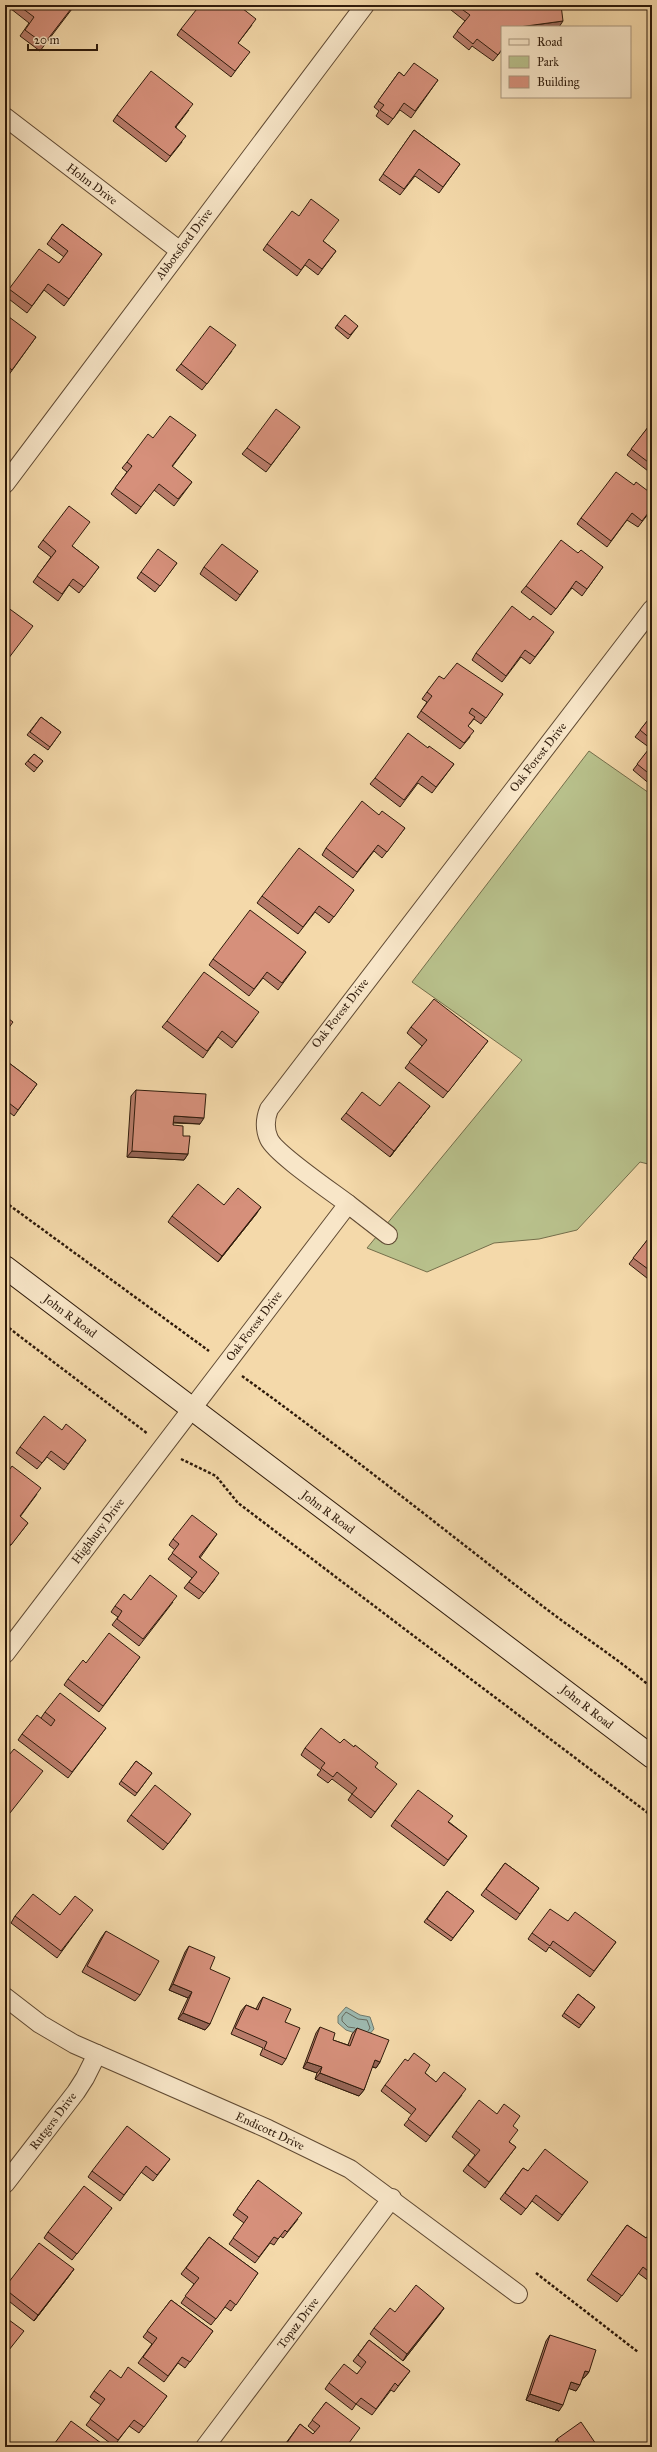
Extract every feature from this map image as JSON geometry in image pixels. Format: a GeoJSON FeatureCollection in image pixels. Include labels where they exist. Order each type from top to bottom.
{"type":"FeatureCollection","features":[{"type":"Feature","properties":{"kind":"main road","name":"John R Road"},"geometry":{"type":"LineString","coordinates":[[5,1267],[652,1758]]}},
{"type":"Feature","properties":{"kind":"street","name":"Abbotsford Drive"},"geometry":{"type":"LineString","coordinates":[[5,484],[365,5]]}},
{"type":"Feature","properties":{"kind":"street","name":"Holm Drive"},"geometry":{"type":"LineString","coordinates":[[5,117],[180,251]]}},
{"type":"Feature","properties":{"kind":"street","name":"Oak Forest Drive"},"geometry":{"type":"LineString","coordinates":[[192,1408],[348,1204],[274,1147],[266,1130],[265,1119],[269,1109],[652,609]]}},
{"type":"Feature","properties":{"kind":"street"},"geometry":{"type":"LineString","coordinates":[[348,1204],[388,1235]]}},
{"type":"Feature","properties":{"kind":"street","name":"Highbury Drive"},"geometry":{"type":"LineString","coordinates":[[5,1654],[192,1408]]}},
{"type":"Feature","properties":{"kind":"street","name":"Endicott Drive"},"geometry":{"type":"LineString","coordinates":[[5,1998],[60,2036],[350,2169],[392,2198],[518,2294]]}},
{"type":"Feature","properties":{"kind":"street","name":"Rutgers Drive"},"geometry":{"type":"LineString","coordinates":[[5,2184],[82,2083],[97,2054]]}},
{"type":"Feature","properties":{"kind":"street","name":"Topaz Drive"},"geometry":{"type":"LineString","coordinates":[[205,2447],[392,2198]]}},
{"type":"Feature","properties":{"kind":"path"},"geometry":{"type":"LineString","coordinates":[[5,1202],[212,1353]]}},
{"type":"Feature","properties":{"kind":"path"},"geometry":{"type":"LineString","coordinates":[[5,1325],[147,1433]]}},
{"type":"Feature","properties":{"kind":"path"},"geometry":{"type":"LineString","coordinates":[[239,1374],[433,1520],[537,1602],[604,1648],[652,1688]]}},
{"type":"Feature","properties":{"kind":"path"},"geometry":{"type":"LineString","coordinates":[[181,1459],[216,1476],[226,1486],[238,1503],[652,1816]]}},
{"type":"Feature","properties":{"kind":"path"},"geometry":{"type":"LineString","coordinates":[[536,2273],[638,2352]]}},
{"type":"Feature","properties":{"kind":"green space"},"geometry":{"type":"Polygon","coordinates":[[[589,751],[652,795],[652,1165],[640,1162],[577,1230],[539,1239],[494,1243],[427,1272],[367,1248],[522,1060],[412,982],[589,751]]]}},
{"type":"Feature","properties":{"kind":"water"},"geometry":{"type":"Polygon","coordinates":[[[346,2007],[360,2015],[370,2017],[374,2029],[367,2037],[346,2030],[338,2023],[338,2016],[346,2007]]]}},
{"type":"Feature","properties":{"kind":"building"},"geometry":{"type":"Polygon","coordinates":[[[18,5],[74,5],[44,44],[25,30],[34,17],[18,5]]]}},
{"type":"Feature","properties":{"kind":"building"},"geometry":{"type":"Polygon","coordinates":[[[200,5],[238,5],[256,19],[238,43],[250,52],[235,71],[181,29],[200,5]]]}},
{"type":"Feature","properties":{"kind":"building"},"geometry":{"type":"Polygon","coordinates":[[[456,5],[561,5],[563,21],[526,26],[501,26],[501,50],[498,55],[477,39],[473,44],[457,31],[470,15],[456,5]]]}},
{"type":"Feature","properties":{"kind":"building"},"geometry":{"type":"Polygon","coordinates":[[[414,63],[438,80],[415,111],[404,103],[393,119],[380,110],[384,105],[378,101],[399,72],[404,76],[414,63]]]}},
{"type":"Feature","properties":{"kind":"building"},"geometry":{"type":"Polygon","coordinates":[[[151,71],[193,104],[175,127],[186,136],[170,156],[117,115],[151,71]]]}},
{"type":"Feature","properties":{"kind":"building"},"geometry":{"type":"Polygon","coordinates":[[[414,130],[460,164],[443,187],[419,169],[404,189],[383,174],[414,130]]]}},
{"type":"Feature","properties":{"kind":"building"},"geometry":{"type":"Polygon","coordinates":[[[311,199],[339,220],[323,241],[336,251],[322,269],[309,259],[301,270],[267,244],[292,211],[299,216],[311,199]]]}},
{"type":"Feature","properties":{"kind":"building"},"geometry":{"type":"Polygon","coordinates":[[[62,224],[102,254],[69,299],[48,284],[32,306],[9,289],[39,249],[59,263],[68,251],[51,238],[62,224]]]}},
{"type":"Feature","properties":{"kind":"building"},"geometry":{"type":"Polygon","coordinates":[[[345,315],[358,326],[350,335],[337,325],[345,315]]]}},
{"type":"Feature","properties":{"kind":"building"},"geometry":{"type":"Polygon","coordinates":[[[9,317],[36,337],[12,370],[5,364],[5,323],[9,317]]]}},
{"type":"Feature","properties":{"kind":"building"},"geometry":{"type":"Polygon","coordinates":[[[210,326],[236,345],[207,384],[181,364],[210,326]]]}},
{"type":"Feature","properties":{"kind":"building"},"geometry":{"type":"Polygon","coordinates":[[[276,409],[300,427],[271,465],[247,448],[276,409]]]}},
{"type":"Feature","properties":{"kind":"building"},"geometry":{"type":"Polygon","coordinates":[[[170,416],[196,435],[172,466],[192,482],[178,499],[159,484],[141,507],[115,488],[132,466],[127,462],[148,434],[153,438],[170,416]]]}},
{"type":"Feature","properties":{"kind":"building"},"geometry":{"type":"Polygon","coordinates":[[[652,422],[652,465],[631,449],[652,422]]]}},
{"type":"Feature","properties":{"kind":"building"},"geometry":{"type":"Polygon","coordinates":[[[616,472],[634,485],[636,482],[652,494],[652,508],[642,521],[632,513],[611,541],[581,518],[616,472]]]}},
{"type":"Feature","properties":{"kind":"building"},"geometry":{"type":"Polygon","coordinates":[[[69,506],[90,522],[72,546],[99,567],[84,587],[73,579],[62,594],[37,576],[56,551],[43,540],[69,506]]]}},
{"type":"Feature","properties":{"kind":"building"},"geometry":{"type":"Polygon","coordinates":[[[561,540],[578,553],[581,550],[603,567],[587,589],[576,581],[556,609],[526,586],[561,540]]]}},
{"type":"Feature","properties":{"kind":"building"},"geometry":{"type":"Polygon","coordinates":[[[222,544],[258,571],[240,595],[204,567],[222,544]]]}},
{"type":"Feature","properties":{"kind":"building"},"geometry":{"type":"Polygon","coordinates":[[[158,549],[177,563],[160,586],[141,572],[158,549]]]}},
{"type":"Feature","properties":{"kind":"building"},"geometry":{"type":"Polygon","coordinates":[[[512,606],[530,620],[533,616],[554,632],[535,657],[525,650],[506,676],[476,653],[512,606]]]}},
{"type":"Feature","properties":{"kind":"building"},"geometry":{"type":"Polygon","coordinates":[[[7,607],[33,626],[5,663],[5,610],[7,607]]]}},
{"type":"Feature","properties":{"kind":"building"},"geometry":{"type":"Polygon","coordinates":[[[457,663],[503,694],[486,718],[472,708],[469,713],[475,717],[468,726],[474,731],[464,743],[421,711],[432,696],[427,692],[439,676],[444,679],[457,663]]]}},
{"type":"Feature","properties":{"kind":"building"},"geometry":{"type":"Polygon","coordinates":[[[652,715],[652,740],[640,730],[652,715]]]}},
{"type":"Feature","properties":{"kind":"building"},"geometry":{"type":"Polygon","coordinates":[[[41,717],[61,732],[50,747],[30,732],[41,717]]]}},
{"type":"Feature","properties":{"kind":"building"},"geometry":{"type":"Polygon","coordinates":[[[408,733],[428,748],[429,746],[454,764],[436,787],[422,776],[404,800],[375,778],[408,733]]]}},
{"type":"Feature","properties":{"kind":"building"},"geometry":{"type":"Polygon","coordinates":[[[652,745],[652,776],[637,764],[652,745]]]}},
{"type":"Feature","properties":{"kind":"building"},"geometry":{"type":"Polygon","coordinates":[[[34,754],[43,761],[37,768],[28,761],[34,754]]]}},
{"type":"Feature","properties":{"kind":"building"},"geometry":{"type":"Polygon","coordinates":[[[362,801],[379,815],[382,811],[405,828],[387,852],[378,845],[357,872],[326,848],[362,801]]]}},
{"type":"Feature","properties":{"kind":"building"},"geometry":{"type":"Polygon","coordinates":[[[299,848],[354,890],[334,917],[319,906],[303,927],[262,896],[299,848]]]}},
{"type":"Feature","properties":{"kind":"building"},"geometry":{"type":"Polygon","coordinates":[[[250,910],[306,952],[282,983],[267,972],[254,989],[213,959],[250,910]]]}},
{"type":"Feature","properties":{"kind":"building"},"geometry":{"type":"Polygon","coordinates":[[[204,972],[259,1012],[236,1042],[222,1031],[207,1051],[167,1021],[204,972]]]}},
{"type":"Feature","properties":{"kind":"building"},"geometry":{"type":"Polygon","coordinates":[[[434,999],[488,1041],[448,1092],[409,1062],[427,1040],[411,1027],[434,999]]]}},
{"type":"Feature","properties":{"kind":"building"},"geometry":{"type":"Polygon","coordinates":[[[5,1016],[13,1022],[5,1033],[5,1016]]]}},
{"type":"Feature","properties":{"kind":"building"},"geometry":{"type":"Polygon","coordinates":[[[5,1060],[37,1084],[18,1110],[5,1100],[5,1060]]]}},
{"type":"Feature","properties":{"kind":"building"},"geometry":{"type":"Polygon","coordinates":[[[399,1082],[430,1106],[394,1151],[346,1113],[362,1092],[380,1106],[399,1082]]]}},
{"type":"Feature","properties":{"kind":"building"},"geometry":{"type":"Polygon","coordinates":[[[136,1090],[206,1094],[204,1118],[174,1116],[173,1125],[183,1126],[183,1136],[190,1136],[188,1154],[132,1151],[136,1090]]]}},
{"type":"Feature","properties":{"kind":"building"},"geometry":{"type":"Polygon","coordinates":[[[198,1184],[224,1205],[238,1188],[261,1207],[222,1256],[172,1216],[198,1184]]]}},
{"type":"Feature","properties":{"kind":"building"},"geometry":{"type":"Polygon","coordinates":[[[652,1234],[652,1272],[633,1258],[652,1234]]]}},
{"type":"Feature","properties":{"kind":"building"},"geometry":{"type":"Polygon","coordinates":[[[44,1416],[62,1430],[66,1424],[86,1440],[68,1464],[51,1451],[42,1463],[20,1447],[44,1416]]]}},
{"type":"Feature","properties":{"kind":"building"},"geometry":{"type":"Polygon","coordinates":[[[12,1466],[41,1488],[20,1516],[28,1523],[11,1545],[5,1540],[5,1476],[12,1466]]]}},
{"type":"Feature","properties":{"kind":"building"},"geometry":{"type":"Polygon","coordinates":[[[192,1515],[217,1534],[199,1557],[219,1573],[204,1593],[189,1582],[197,1572],[172,1553],[179,1544],[173,1539],[192,1515]]]}},
{"type":"Feature","properties":{"kind":"building"},"geometry":{"type":"Polygon","coordinates":[[[150,1575],[177,1596],[143,1639],[117,1619],[122,1611],[115,1606],[124,1594],[131,1600],[150,1575]]]}},
{"type":"Feature","properties":{"kind":"building"},"geometry":{"type":"Polygon","coordinates":[[[109,1633],[140,1657],[103,1706],[68,1679],[83,1660],[86,1663],[109,1633]]]}},
{"type":"Feature","properties":{"kind":"building"},"geometry":{"type":"Polygon","coordinates":[[[60,1693],[106,1728],[72,1772],[22,1734],[37,1715],[51,1726],[55,1720],[45,1712],[60,1693]]]}},
{"type":"Feature","properties":{"kind":"building"},"geometry":{"type":"Polygon","coordinates":[[[321,1728],[340,1743],[344,1739],[354,1747],[355,1745],[378,1763],[375,1767],[397,1784],[375,1812],[352,1794],[357,1788],[337,1772],[333,1777],[321,1768],[325,1763],[305,1748],[321,1728]]]}},
{"type":"Feature","properties":{"kind":"building"},"geometry":{"type":"Polygon","coordinates":[[[14,1749],[43,1771],[6,1818],[5,1760],[14,1749]]]}},
{"type":"Feature","properties":{"kind":"building"},"geometry":{"type":"Polygon","coordinates":[[[136,1761],[152,1773],[137,1793],[121,1781],[136,1761]]]}},
{"type":"Feature","properties":{"kind":"building"},"geometry":{"type":"Polygon","coordinates":[[[155,1785],[191,1814],[168,1844],[131,1815],[155,1785]]]}},
{"type":"Feature","properties":{"kind":"building"},"geometry":{"type":"Polygon","coordinates":[[[418,1790],[453,1816],[448,1822],[467,1836],[448,1860],[395,1820],[418,1790]]]}},
{"type":"Feature","properties":{"kind":"building"},"geometry":{"type":"Polygon","coordinates":[[[505,1863],[539,1888],[520,1914],[486,1889],[505,1863]]]}},
{"type":"Feature","properties":{"kind":"building"},"geometry":{"type":"Polygon","coordinates":[[[447,1891],[474,1911],[453,1938],[427,1919],[447,1891]]]}},
{"type":"Feature","properties":{"kind":"building"},"geometry":{"type":"Polygon","coordinates":[[[33,1894],[60,1915],[75,1896],[93,1910],[61,1951],[15,1916],[33,1894]]]}},
{"type":"Feature","properties":{"kind":"building"},"geometry":{"type":"Polygon","coordinates":[[[550,1909],[568,1921],[575,1912],[616,1942],[594,1971],[553,1941],[550,1946],[532,1933],[550,1909]]]}},
{"type":"Feature","properties":{"kind":"building"},"geometry":{"type":"Polygon","coordinates":[[[106,1931],[159,1961],[140,1995],[87,1966],[106,1931]]]}},
{"type":"Feature","properties":{"kind":"building"},"geometry":{"type":"Polygon","coordinates":[[[189,1946],[215,1957],[210,1969],[230,1978],[210,2024],[183,2013],[192,1992],[173,1984],[189,1946]]]}},
{"type":"Feature","properties":{"kind":"building"},"geometry":{"type":"Polygon","coordinates":[[[578,1994],[595,2007],[581,2025],[564,2013],[578,1994]]]}},
{"type":"Feature","properties":{"kind":"building"},"geometry":{"type":"Polygon","coordinates":[[[263,1997],[291,2009],[285,2022],[300,2028],[286,2059],[264,2049],[267,2042],[235,2028],[246,2005],[258,2010],[263,1997]]]}},
{"type":"Feature","properties":{"kind":"building"},"geometry":{"type":"Polygon","coordinates":[[[320,2027],[335,2033],[333,2040],[350,2046],[357,2028],[389,2040],[380,2062],[375,2060],[364,2090],[320,2073],[322,2067],[307,2062],[320,2027]]]}},
{"type":"Feature","properties":{"kind":"building"},"geometry":{"type":"Polygon","coordinates":[[[414,2053],[430,2065],[425,2073],[436,2082],[444,2072],[466,2089],[430,2136],[408,2119],[416,2109],[385,2085],[405,2059],[408,2061],[414,2053]]]}},
{"type":"Feature","properties":{"kind":"building"},"geometry":{"type":"Polygon","coordinates":[[[479,2100],[497,2114],[504,2104],[520,2116],[513,2126],[518,2130],[509,2142],[516,2147],[489,2182],[468,2165],[480,2150],[456,2131],[479,2100]]]}},
{"type":"Feature","properties":{"kind":"building"},"geometry":{"type":"Polygon","coordinates":[[[127,2126],[170,2159],[157,2175],[146,2166],[124,2195],[92,2171],[127,2126]]]}},
{"type":"Feature","properties":{"kind":"building"},"geometry":{"type":"Polygon","coordinates":[[[545,2149],[588,2182],[562,2215],[536,2195],[526,2209],[505,2193],[523,2168],[528,2171],[545,2149]]]}},
{"type":"Feature","properties":{"kind":"building"},"geometry":{"type":"Polygon","coordinates":[[[258,2180],[302,2213],[287,2232],[285,2230],[278,2239],[274,2237],[259,2257],[233,2238],[248,2217],[237,2209],[258,2180]]]}},
{"type":"Feature","properties":{"kind":"building"},"geometry":{"type":"Polygon","coordinates":[[[84,2186],[112,2208],[77,2254],[48,2232],[84,2186]]]}},
{"type":"Feature","properties":{"kind":"building"},"geometry":{"type":"Polygon","coordinates":[[[627,2225],[646,2238],[650,2233],[652,2234],[652,2274],[643,2267],[622,2296],[591,2274],[627,2225]]]}},
{"type":"Feature","properties":{"kind":"building"},"geometry":{"type":"Polygon","coordinates":[[[209,2237],[258,2273],[236,2305],[230,2300],[216,2319],[185,2296],[199,2278],[186,2268],[209,2237]]]}},
{"type":"Feature","properties":{"kind":"building"},"geometry":{"type":"Polygon","coordinates":[[[39,2243],[74,2269],[38,2315],[5,2289],[5,2287],[39,2243]]]}},
{"type":"Feature","properties":{"kind":"building"},"geometry":{"type":"Polygon","coordinates":[[[416,2285],[444,2308],[407,2354],[374,2328],[390,2308],[395,2312],[416,2285]]]}},
{"type":"Feature","properties":{"kind":"building"},"geometry":{"type":"Polygon","coordinates":[[[171,2300],[213,2331],[190,2362],[182,2357],[168,2376],[143,2357],[157,2338],[147,2331],[171,2300]]]}},
{"type":"Feature","properties":{"kind":"building"},"geometry":{"type":"Polygon","coordinates":[[[5,2317],[24,2331],[5,2355],[5,2317]]]}},
{"type":"Feature","properties":{"kind":"building"},"geometry":{"type":"Polygon","coordinates":[[[550,2335],[596,2350],[589,2372],[585,2371],[580,2385],[571,2382],[563,2405],[530,2394],[550,2335]]]}},
{"type":"Feature","properties":{"kind":"building"},"geometry":{"type":"Polygon","coordinates":[[[369,2340],[410,2371],[398,2386],[395,2383],[376,2409],[361,2398],[356,2404],[329,2383],[344,2364],[357,2374],[366,2362],[358,2355],[369,2340]]]}},
{"type":"Feature","properties":{"kind":"building"},"geometry":{"type":"Polygon","coordinates":[[[128,2367],[167,2396],[144,2427],[134,2420],[118,2440],[90,2419],[105,2399],[94,2391],[110,2370],[121,2378],[128,2367]]]}},
{"type":"Feature","properties":{"kind":"building"},"geometry":{"type":"Polygon","coordinates":[[[326,2402],[360,2428],[346,2447],[290,2447],[286,2444],[300,2424],[313,2434],[320,2426],[312,2420],[326,2402]]]}},
{"type":"Feature","properties":{"kind":"building"},"geometry":{"type":"Polygon","coordinates":[[[71,2421],[101,2443],[98,2447],[52,2447],[71,2421]]]}},
{"type":"Feature","properties":{"kind":"building"},"geometry":{"type":"Polygon","coordinates":[[[581,2422],[598,2447],[562,2447],[557,2439],[581,2422]]]}}]}
